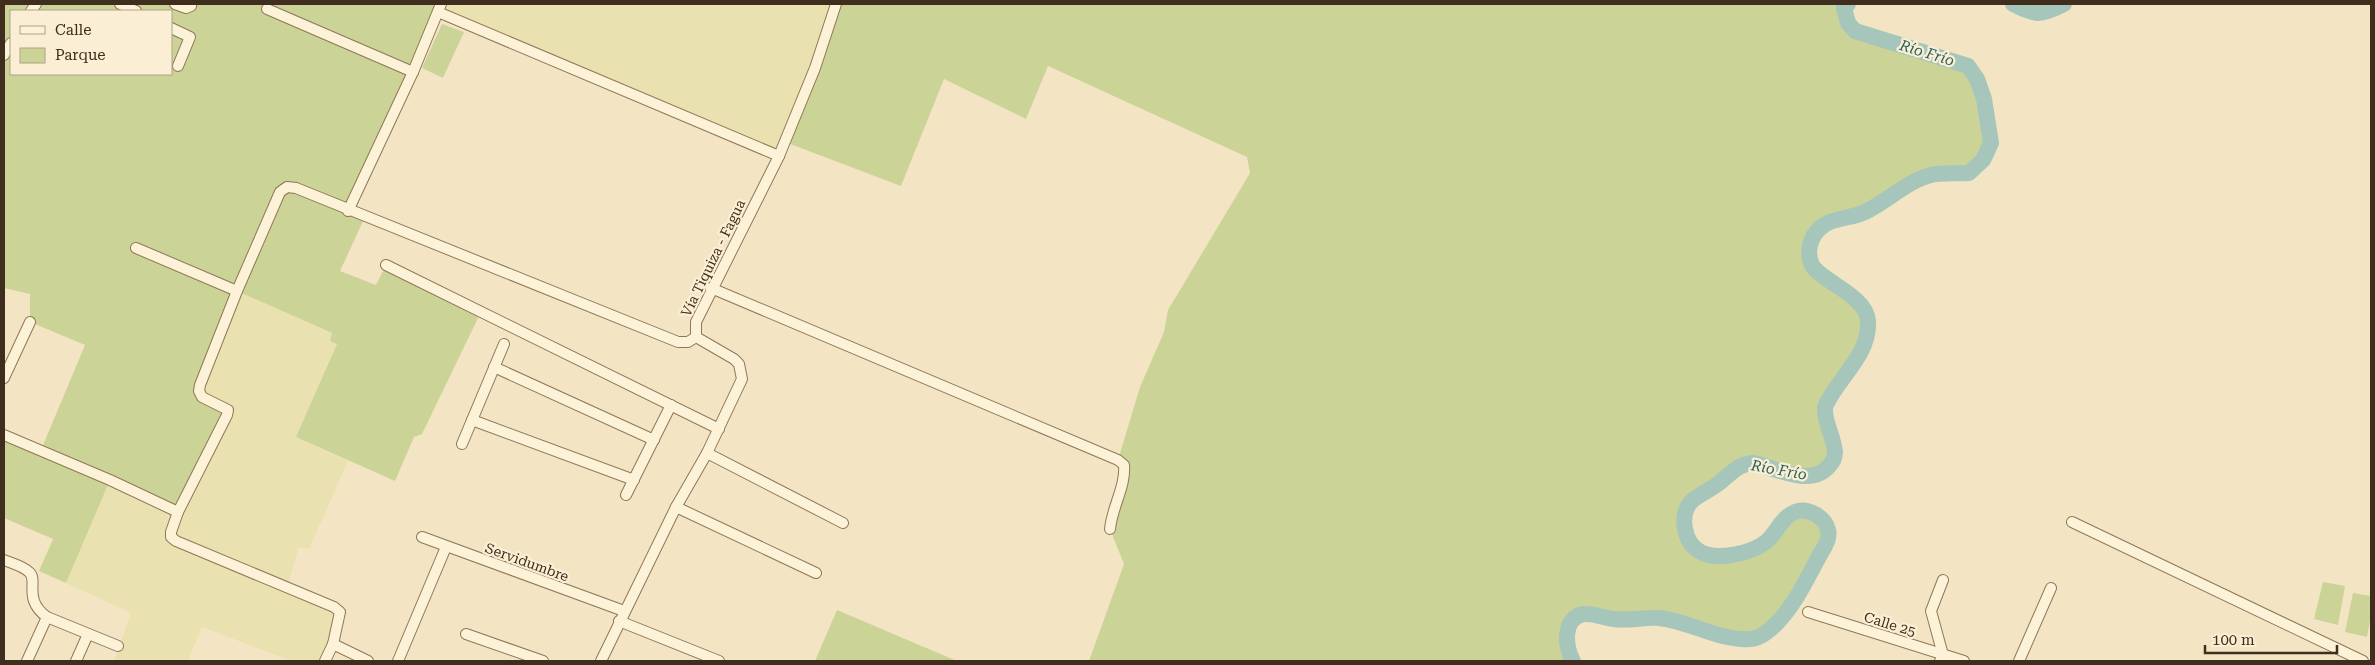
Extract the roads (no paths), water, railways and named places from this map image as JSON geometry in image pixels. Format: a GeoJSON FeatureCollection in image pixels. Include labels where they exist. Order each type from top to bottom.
{"type":"FeatureCollection","features":[{"type":"Feature","properties":{"kind":"street"},"geometry":{"type":"LineString","coordinates":[[120,4],[134,10]]}},
{"type":"Feature","properties":{"kind":"street"},"geometry":{"type":"LineString","coordinates":[[175,4],[186,8],[191,6]]}},
{"type":"Feature","properties":{"kind":"street","name":"Vía Tiquiza - Fagua"},"geometry":{"type":"LineString","coordinates":[[601,661],[676,507],[707,453],[742,378],[742,371],[734,359],[696,337],[696,322],[711,288],[779,156],[815,68],[836,4]]}},
{"type":"Feature","properties":{"kind":"street"},"geometry":{"type":"LineString","coordinates":[[348,211],[413,72],[438,6],[779,156]]}},
{"type":"Feature","properties":{"kind":"street"},"geometry":{"type":"LineString","coordinates":[[267,9],[413,72]]}},
{"type":"Feature","properties":{"kind":"street"},"geometry":{"type":"LineString","coordinates":[[172,28],[190,37],[178,66]]}},
{"type":"Feature","properties":{"kind":"street"},"geometry":{"type":"LineString","coordinates":[[326,661],[333,644],[340,612],[334,607],[176,541],[171,537],[178,512],[228,410],[224,406],[202,397],[199,391],[200,385],[237,291],[280,192],[287,187],[296,188],[348,211],[678,342],[688,342],[696,337]]}},
{"type":"Feature","properties":{"kind":"street"},"geometry":{"type":"LineString","coordinates":[[136,248],[237,291]]}},
{"type":"Feature","properties":{"kind":"street"},"geometry":{"type":"LineString","coordinates":[[386,266],[719,428]]}},
{"type":"Feature","properties":{"kind":"street"},"geometry":{"type":"LineString","coordinates":[[711,288],[1118,460],[1124,465],[1125,473],[1111,518],[1110,529]]}},
{"type":"Feature","properties":{"kind":"street"},"geometry":{"type":"LineString","coordinates":[[4,378],[30,322]]}},
{"type":"Feature","properties":{"kind":"street"},"geometry":{"type":"LineString","coordinates":[[462,444],[504,344]]}},
{"type":"Feature","properties":{"kind":"street"},"geometry":{"type":"LineString","coordinates":[[494,367],[654,440]]}},
{"type":"Feature","properties":{"kind":"street"},"geometry":{"type":"LineString","coordinates":[[626,495],[671,405]]}},
{"type":"Feature","properties":{"kind":"street"},"geometry":{"type":"LineString","coordinates":[[472,420],[634,480]]}},
{"type":"Feature","properties":{"kind":"street"},"geometry":{"type":"LineString","coordinates":[[4,435],[110,480],[178,512]]}},
{"type":"Feature","properties":{"kind":"street"},"geometry":{"type":"LineString","coordinates":[[707,453],[844,522]]}},
{"type":"Feature","properties":{"kind":"street"},"geometry":{"type":"LineString","coordinates":[[676,507],[816,573]]}},
{"type":"Feature","properties":{"kind":"street"},"geometry":{"type":"LineString","coordinates":[[2072,522],[2363,661]]}},
{"type":"Feature","properties":{"kind":"street","name":"Servidumbre"},"geometry":{"type":"LineString","coordinates":[[422,537],[624,611]]}},
{"type":"Feature","properties":{"kind":"street"},"geometry":{"type":"LineString","coordinates":[[398,661],[446,547]]}},
{"type":"Feature","properties":{"kind":"street"},"geometry":{"type":"LineString","coordinates":[[4,560],[29,572],[33,577],[34,604],[38,611],[47,617],[118,646]]}},
{"type":"Feature","properties":{"kind":"street"},"geometry":{"type":"LineString","coordinates":[[1942,658],[1931,611],[1943,580]]}},
{"type":"Feature","properties":{"kind":"street"},"geometry":{"type":"LineString","coordinates":[[2019,661],[2051,588]]}},
{"type":"Feature","properties":{"kind":"street","name":"Calle 25"},"geometry":{"type":"LineString","coordinates":[[1808,612],[1942,658],[1964,661]]}},
{"type":"Feature","properties":{"kind":"street"},"geometry":{"type":"LineString","coordinates":[[27,661],[47,617]]}},
{"type":"Feature","properties":{"kind":"street"},"geometry":{"type":"LineString","coordinates":[[619,621],[719,661]]}},
{"type":"Feature","properties":{"kind":"street"},"geometry":{"type":"LineString","coordinates":[[76,661],[88,634]]}},
{"type":"Feature","properties":{"kind":"street"},"geometry":{"type":"LineString","coordinates":[[466,634],[543,661]]}},
{"type":"Feature","properties":{"kind":"street"},"geometry":{"type":"LineString","coordinates":[[333,644],[368,661]]}},
{"type":"Feature","properties":{"kind":"waterway","name":"Río Frío"},"geometry":{"type":"LineString","coordinates":[[1573,661],[1568,649],[1567,634],[1572,621],[1577,616],[1584,614],[1619,619],[1659,618],[1738,639],[1754,639],[1761,636],[1776,624],[1790,608],[1826,544],[1828,533],[1826,525],[1820,517],[1810,512],[1800,511],[1786,518],[1771,537],[1761,545],[1734,555],[1715,556],[1706,554],[1694,547],[1685,528],[1685,514],[1687,507],[1693,500],[1748,463],[1754,463],[1793,475],[1813,476],[1822,472],[1833,461],[1835,452],[1826,419],[1825,407],[1830,396],[1852,366],[1864,345],[1868,321],[1865,311],[1859,303],[1815,270],[1811,263],[1809,249],[1813,236],[1829,222],[1865,212],[1914,181],[1931,175],[1969,173],[1983,160],[1991,143],[1984,99],[1977,79],[1968,66],[1855,31],[1848,23],[1844,8],[1848,4]]}},
{"type":"Feature","properties":{"kind":"waterway","name":"Río Frío"},"geometry":{"type":"LineString","coordinates":[[2013,4],[2027,11],[2038,13],[2050,11],[2064,4]]}}]}
